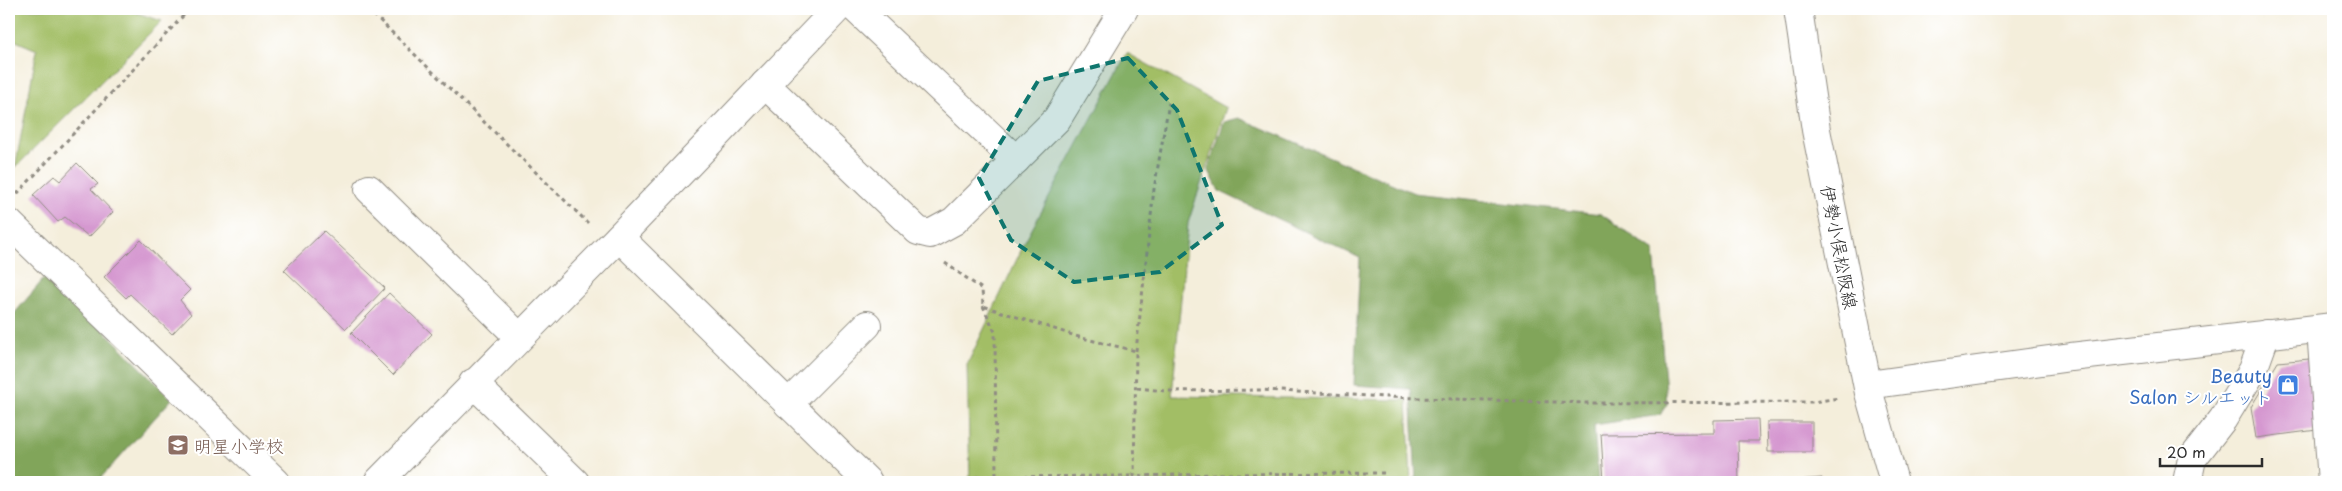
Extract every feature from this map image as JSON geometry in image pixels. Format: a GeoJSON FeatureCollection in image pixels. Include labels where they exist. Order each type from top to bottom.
{"type":"FeatureCollection","features":[{"type":"Feature","properties":{"kind":"street"},"geometry":{"type":"LineString","coordinates":[[378,482],[615,241],[837,9]]}},
{"type":"Feature","properties":{"kind":"street"},"geometry":{"type":"LineString","coordinates":[[856,9],[1016,160]]}},
{"type":"Feature","properties":{"kind":"street"},"geometry":{"type":"LineString","coordinates":[[765,84],[918,231],[930,234],[954,221],[1058,119],[1124,9]]}},
{"type":"Feature","properties":{"kind":"street","name":"伊勢小俣松阪線"},"geometry":{"type":"LineString","coordinates":[[1798,9],[1816,130],[1868,389],[1894,482]]}},
{"type":"Feature","properties":{"kind":"street"},"geometry":{"type":"LineString","coordinates":[[369,189],[519,337]]}},
{"type":"Feature","properties":{"kind":"street"},"geometry":{"type":"LineString","coordinates":[[9,223],[276,482]]}},
{"type":"Feature","properties":{"kind":"street"},"geometry":{"type":"LineString","coordinates":[[615,241],[868,482]]}},
{"type":"Feature","properties":{"kind":"street"},"geometry":{"type":"LineString","coordinates":[[788,404],[867,325]]}},
{"type":"Feature","properties":{"kind":"street"},"geometry":{"type":"LineString","coordinates":[[1868,389],[2071,357],[2327,328],[2332,482]]}},
{"type":"Feature","properties":{"kind":"street"},"geometry":{"type":"LineString","coordinates":[[2187,482],[2192,459],[2223,419],[2254,370],[2266,334]]}},
{"type":"Feature","properties":{"kind":"street"},"geometry":{"type":"LineString","coordinates":[[474,383],[575,482]]}},
{"type":"Feature","properties":{"kind":"path"},"geometry":{"type":"LineString","coordinates":[[165,9],[184,15]]}},
{"type":"Feature","properties":{"kind":"path"},"geometry":{"type":"LineString","coordinates":[[16,195],[184,15],[198,9]]}},
{"type":"Feature","properties":{"kind":"path"},"geometry":{"type":"LineString","coordinates":[[368,9],[615,241]]}},
{"type":"Feature","properties":{"kind":"path"},"geometry":{"type":"LineString","coordinates":[[1134,476],[1137,388],[1136,351],[1154,189],[1169,103]]}},
{"type":"Feature","properties":{"kind":"path"},"geometry":{"type":"LineString","coordinates":[[930,234],[945,263],[982,289],[983,306],[995,332],[996,480]]}},
{"type":"Feature","properties":{"kind":"path"},"geometry":{"type":"LineString","coordinates":[[983,306],[1082,338],[1136,351]]}},
{"type":"Feature","properties":{"kind":"path"},"geometry":{"type":"LineString","coordinates":[[1137,388],[1165,390],[1262,390],[1387,397],[1586,403],[1813,402],[1868,389]]}},
{"type":"Feature","properties":{"kind":"path"},"geometry":{"type":"LineString","coordinates":[[975,477],[996,480],[1220,474],[1384,473]]}},
{"type":"Feature","properties":{"kind":"path"},"geometry":{"type":"LineString","coordinates":[[1220,474],[1220,482]]}},
{"type":"Feature","properties":{"kind":"highlighted area"},"geometry":{"type":"Polygon","coordinates":[[[1128,58],[1177,110],[1222,225],[1160,272],[1074,282],[1011,240],[979,178],[1038,81],[1128,58]]]}},
{"type":"Feature","properties":{"kind":"green space"},"geometry":{"type":"Polygon","coordinates":[[[9,9],[125,9],[162,21],[15,168],[37,50],[9,38],[9,9]]]}},
{"type":"Feature","properties":{"kind":"green space"},"geometry":{"type":"Polygon","coordinates":[[[1127,53],[1226,108],[1188,223],[1172,396],[1407,400],[1411,482],[970,482],[967,365],[1025,242],[1127,53]]]}},
{"type":"Feature","properties":{"kind":"green space"},"geometry":{"type":"Polygon","coordinates":[[[1239,118],[1414,193],[1601,214],[1654,251],[1667,404],[1660,415],[1594,425],[1598,479],[1589,482],[1416,482],[1411,389],[1354,385],[1360,258],[1219,191],[1208,169],[1224,122],[1239,118]]]}},
{"type":"Feature","properties":{"kind":"green space"},"geometry":{"type":"Polygon","coordinates":[[[48,274],[172,399],[97,482],[9,482],[9,314],[13,315],[48,274]]]}},
{"type":"Feature","properties":{"kind":"building"},"geometry":{"type":"Polygon","coordinates":[[[77,163],[98,184],[91,189],[113,212],[89,237],[65,217],[58,222],[33,195],[54,176],[60,181],[77,163]]]}},
{"type":"Feature","properties":{"kind":"building"},"geometry":{"type":"Polygon","coordinates":[[[324,231],[385,288],[346,329],[284,270],[324,231]]]}},
{"type":"Feature","properties":{"kind":"building"},"geometry":{"type":"Polygon","coordinates":[[[141,240],[190,290],[180,300],[191,314],[172,334],[130,294],[126,298],[104,277],[141,240]]]}},
{"type":"Feature","properties":{"kind":"building"},"geometry":{"type":"Polygon","coordinates":[[[389,293],[432,334],[393,375],[351,333],[389,293]]]}},
{"type":"Feature","properties":{"kind":"building","name":"Beauty Salon シルエット"},"geometry":{"type":"Polygon","coordinates":[[[2309,359],[2317,430],[2256,438],[2251,407],[2278,362],[2309,359]]]}},
{"type":"Feature","properties":{"kind":"building"},"geometry":{"type":"Polygon","coordinates":[[[1758,419],[1759,441],[1738,441],[1739,482],[1604,482],[1601,434],[1714,433],[1714,420],[1758,419]]]}},
{"type":"Feature","properties":{"kind":"building"},"geometry":{"type":"Polygon","coordinates":[[[1767,422],[1812,422],[1812,452],[1768,452],[1767,422]]]}},
{"type":"Feature","properties":{"kind":"building"},"geometry":{"type":"Polygon","coordinates":[[[1822,478],[1823,482],[1784,482],[1784,481],[1822,478]]]}},
{"type":"Feature","properties":{"kind":"place","name":"Beauty Salon シルエット"},"geometry":{"type":"Point","coordinates":[2288,385]}},
{"type":"Feature","properties":{"kind":"place","name":"明星小学校"},"geometry":{"type":"Point","coordinates":[178,445]}}]}
